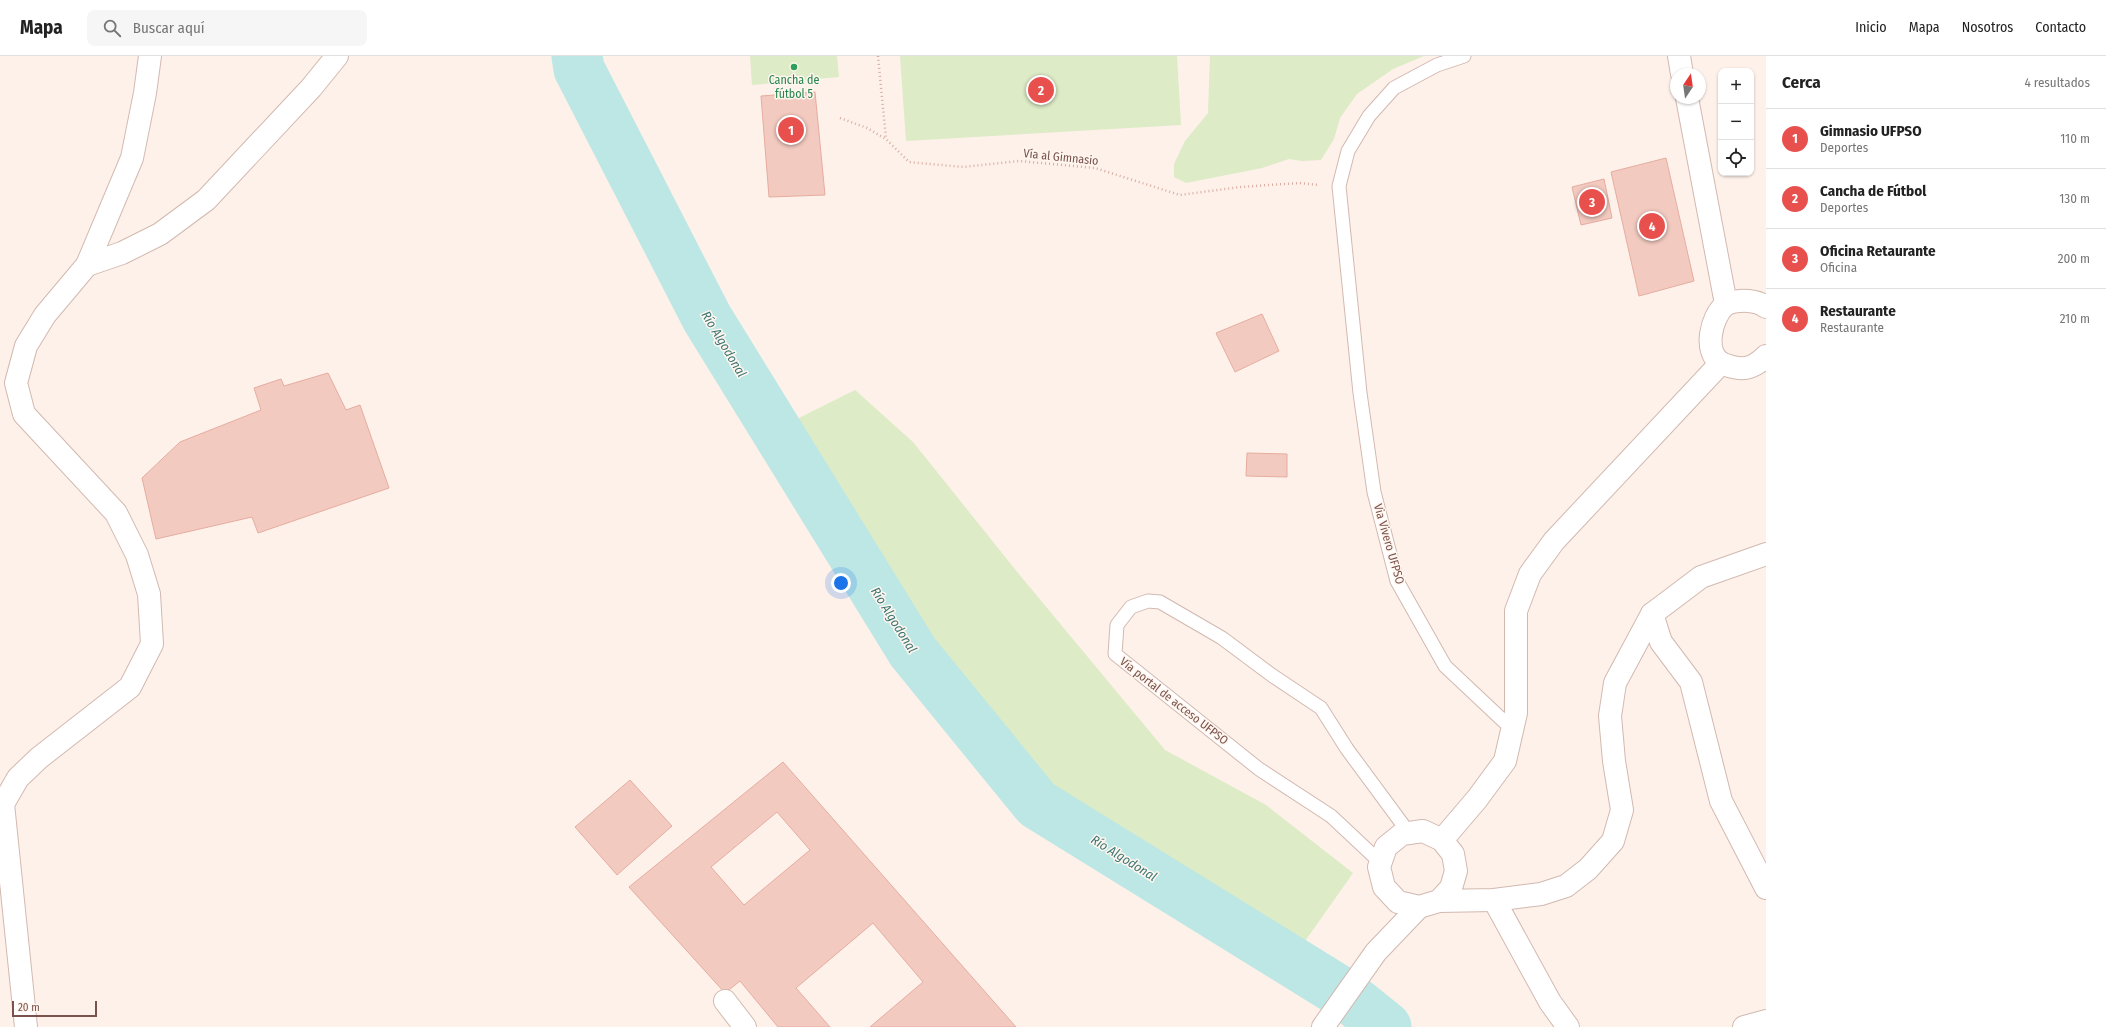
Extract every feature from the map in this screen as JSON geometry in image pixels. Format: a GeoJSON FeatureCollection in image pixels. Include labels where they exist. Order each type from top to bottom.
{"type":"FeatureCollection","features":[{"type":"Feature","properties":{"kind":"street"},"geometry":{"type":"LineString","coordinates":[[26,1027],[1,804],[18,778],[39,758],[130,687],[152,644],[149,594],[137,555],[116,513],[24,414],[16,383],[26,346],[45,315],[87,265],[132,158],[146,92],[150,56]]}},
{"type":"Feature","properties":{"kind":"street"},"geometry":{"type":"LineString","coordinates":[[87,265],[122,253],[160,234],[206,200],[311,88],[338,56]]}},
{"type":"Feature","properties":{"kind":"street"},"geometry":{"type":"LineString","coordinates":[[1679,56],[1681,68]]}},
{"type":"Feature","properties":{"kind":"street"},"geometry":{"type":"LineString","coordinates":[[1688,104],[1726,304]]}},
{"type":"Feature","properties":{"kind":"street"},"geometry":{"type":"LineString","coordinates":[[1766,307],[1752,301],[1740,301],[1726,304],[1717,314],[1712,328],[1711,342],[1714,353],[1721,363],[1738,368],[1755,366],[1766,356]]}},
{"type":"Feature","properties":{"kind":"street"},"geometry":{"type":"LineString","coordinates":[[1442,840],[1477,799],[1505,761],[1516,713],[1516,611],[1530,574],[1554,541],[1721,363]]}},
{"type":"Feature","properties":{"kind":"street"},"geometry":{"type":"LineString","coordinates":[[1323,1027],[1376,952],[1429,904],[1451,888],[1456,871],[1453,854],[1442,840],[1423,831],[1402,834],[1386,847],[1379,867],[1384,887],[1398,902],[1429,904],[1494,900],[1541,894],[1566,886],[1588,868],[1613,841],[1622,810],[1614,761],[1610,716],[1615,683],[1652,614],[1701,578],[1766,554]]}},
{"type":"Feature","properties":{"kind":"street"},"geometry":{"type":"LineString","coordinates":[[1652,614],[1661,642],[1691,682],[1721,801],[1766,888]]}},
{"type":"Feature","properties":{"kind":"street"},"geometry":{"type":"LineString","coordinates":[[1494,900],[1550,1002],[1568,1027]]}},
{"type":"Feature","properties":{"kind":"street"},"geometry":{"type":"LineString","coordinates":[[725,1001],[745,1027]]}},
{"type":"Feature","properties":{"kind":"street"},"geometry":{"type":"LineString","coordinates":[[1744,1027],[1766,1021]]}},
{"type":"Feature","properties":{"kind":"lane","name":"Via Vivero UFPSO"},"geometry":{"type":"LineString","coordinates":[[1464,56],[1437,65],[1394,88],[1369,116],[1348,151],[1340,186],[1360,393],[1374,492],[1397,581],[1445,666],[1512,730]]}},
{"type":"Feature","properties":{"kind":"lane","name":"Vía portal de acceso UFPSO"},"geometry":{"type":"LineString","coordinates":[[1380,862],[1331,816],[1259,769],[1115,654],[1117,625],[1131,607],[1148,601],[1160,602],[1222,638],[1321,708],[1347,749],[1409,833]]}},
{"type":"Feature","properties":{"kind":"path"},"geometry":{"type":"LineString","coordinates":[[878,56],[886,139]]}},
{"type":"Feature","properties":{"kind":"path","name":"Vía al Gimnasio"},"geometry":{"type":"LineString","coordinates":[[840,118],[867,128],[886,139],[909,162],[962,167],[1019,161],[1095,168],[1180,194],[1240,187],[1299,183],[1340,186]]}},
{"type":"Feature","properties":{"kind":"green space","name":"Cancha de fútbol 5"},"geometry":{"type":"Polygon","coordinates":[[[750,56],[837,56],[839,77],[752,85],[750,56]]]}},
{"type":"Feature","properties":{"kind":"green space"},"geometry":{"type":"Polygon","coordinates":[[[900,56],[1177,56],[1181,125],[906,141],[900,56]]]}},
{"type":"Feature","properties":{"kind":"green space"},"geometry":{"type":"Polygon","coordinates":[[[1210,56],[1424,56],[1393,69],[1357,94],[1340,118],[1334,139],[1321,160],[1302,161],[1289,159],[1262,168],[1186,183],[1174,177],[1174,164],[1185,141],[1208,113],[1210,56]]]}},
{"type":"Feature","properties":{"kind":"green space"},"geometry":{"type":"Polygon","coordinates":[[[855,390],[913,442],[1018,573],[1165,750],[1266,805],[1353,873],[1296,954],[1041,801],[916,646],[781,427],[855,390]]]}},
{"type":"Feature","properties":{"kind":"building"},"geometry":{"type":"Polygon","coordinates":[[[815,92],[825,195],[769,197],[761,96],[815,92]]]}},
{"type":"Feature","properties":{"kind":"building"},"geometry":{"type":"Polygon","coordinates":[[[1666,158],[1694,281],[1639,296],[1611,172],[1666,158]]]}},
{"type":"Feature","properties":{"kind":"building"},"geometry":{"type":"Polygon","coordinates":[[[1604,179],[1612,218],[1581,225],[1572,187],[1604,179]]]}},
{"type":"Feature","properties":{"kind":"building"},"geometry":{"type":"Polygon","coordinates":[[[1262,314],[1279,351],[1235,372],[1216,333],[1262,314]]]}},
{"type":"Feature","properties":{"kind":"building"},"geometry":{"type":"Polygon","coordinates":[[[328,373],[346,410],[360,405],[389,488],[258,533],[252,517],[156,539],[142,478],[180,442],[261,410],[254,388],[281,379],[284,386],[328,373]]]}},
{"type":"Feature","properties":{"kind":"building"},"geometry":{"type":"Polygon","coordinates":[[[1247,453],[1287,454],[1287,477],[1246,476],[1247,453]]]}},
{"type":"Feature","properties":{"kind":"building"},"geometry":{"type":"Polygon","coordinates":[[[783,762],[1016,1027],[870,1027],[923,982],[873,923],[796,988],[830,1027],[778,1027],[740,981],[725,993],[629,887],[783,762]],[[777,812],[711,867],[744,905],[810,850],[777,812]]]}},
{"type":"Feature","properties":{"kind":"building"},"geometry":{"type":"Polygon","coordinates":[[[630,780],[672,826],[617,875],[575,827],[630,780]]]}},
{"type":"Feature","properties":{"kind":"waterway","name":"Río Algodonal"},"geometry":{"type":"LineString","coordinates":[[577,56],[579,69],[707,318],[913,652],[1037,804],[1346,995],[1386,1027]]}},
{"type":"Feature","properties":{"kind":"place","name":"Cancha de fútbol 5"},"geometry":{"type":"Point","coordinates":[794,67]}},
{"type":"Feature","properties":{"kind":"place","name":"Cancha de Fútbol"},"geometry":{"type":"Point","coordinates":[1041,90]}},
{"type":"Feature","properties":{"kind":"place","name":"Gimnasio UFPSO"},"geometry":{"type":"Point","coordinates":[791,130]}},
{"type":"Feature","properties":{"kind":"place","name":"Oficina Retaurante"},"geometry":{"type":"Point","coordinates":[1592,202]}},
{"type":"Feature","properties":{"kind":"place","name":"Restaurante"},"geometry":{"type":"Point","coordinates":[1652,226]}}]}
